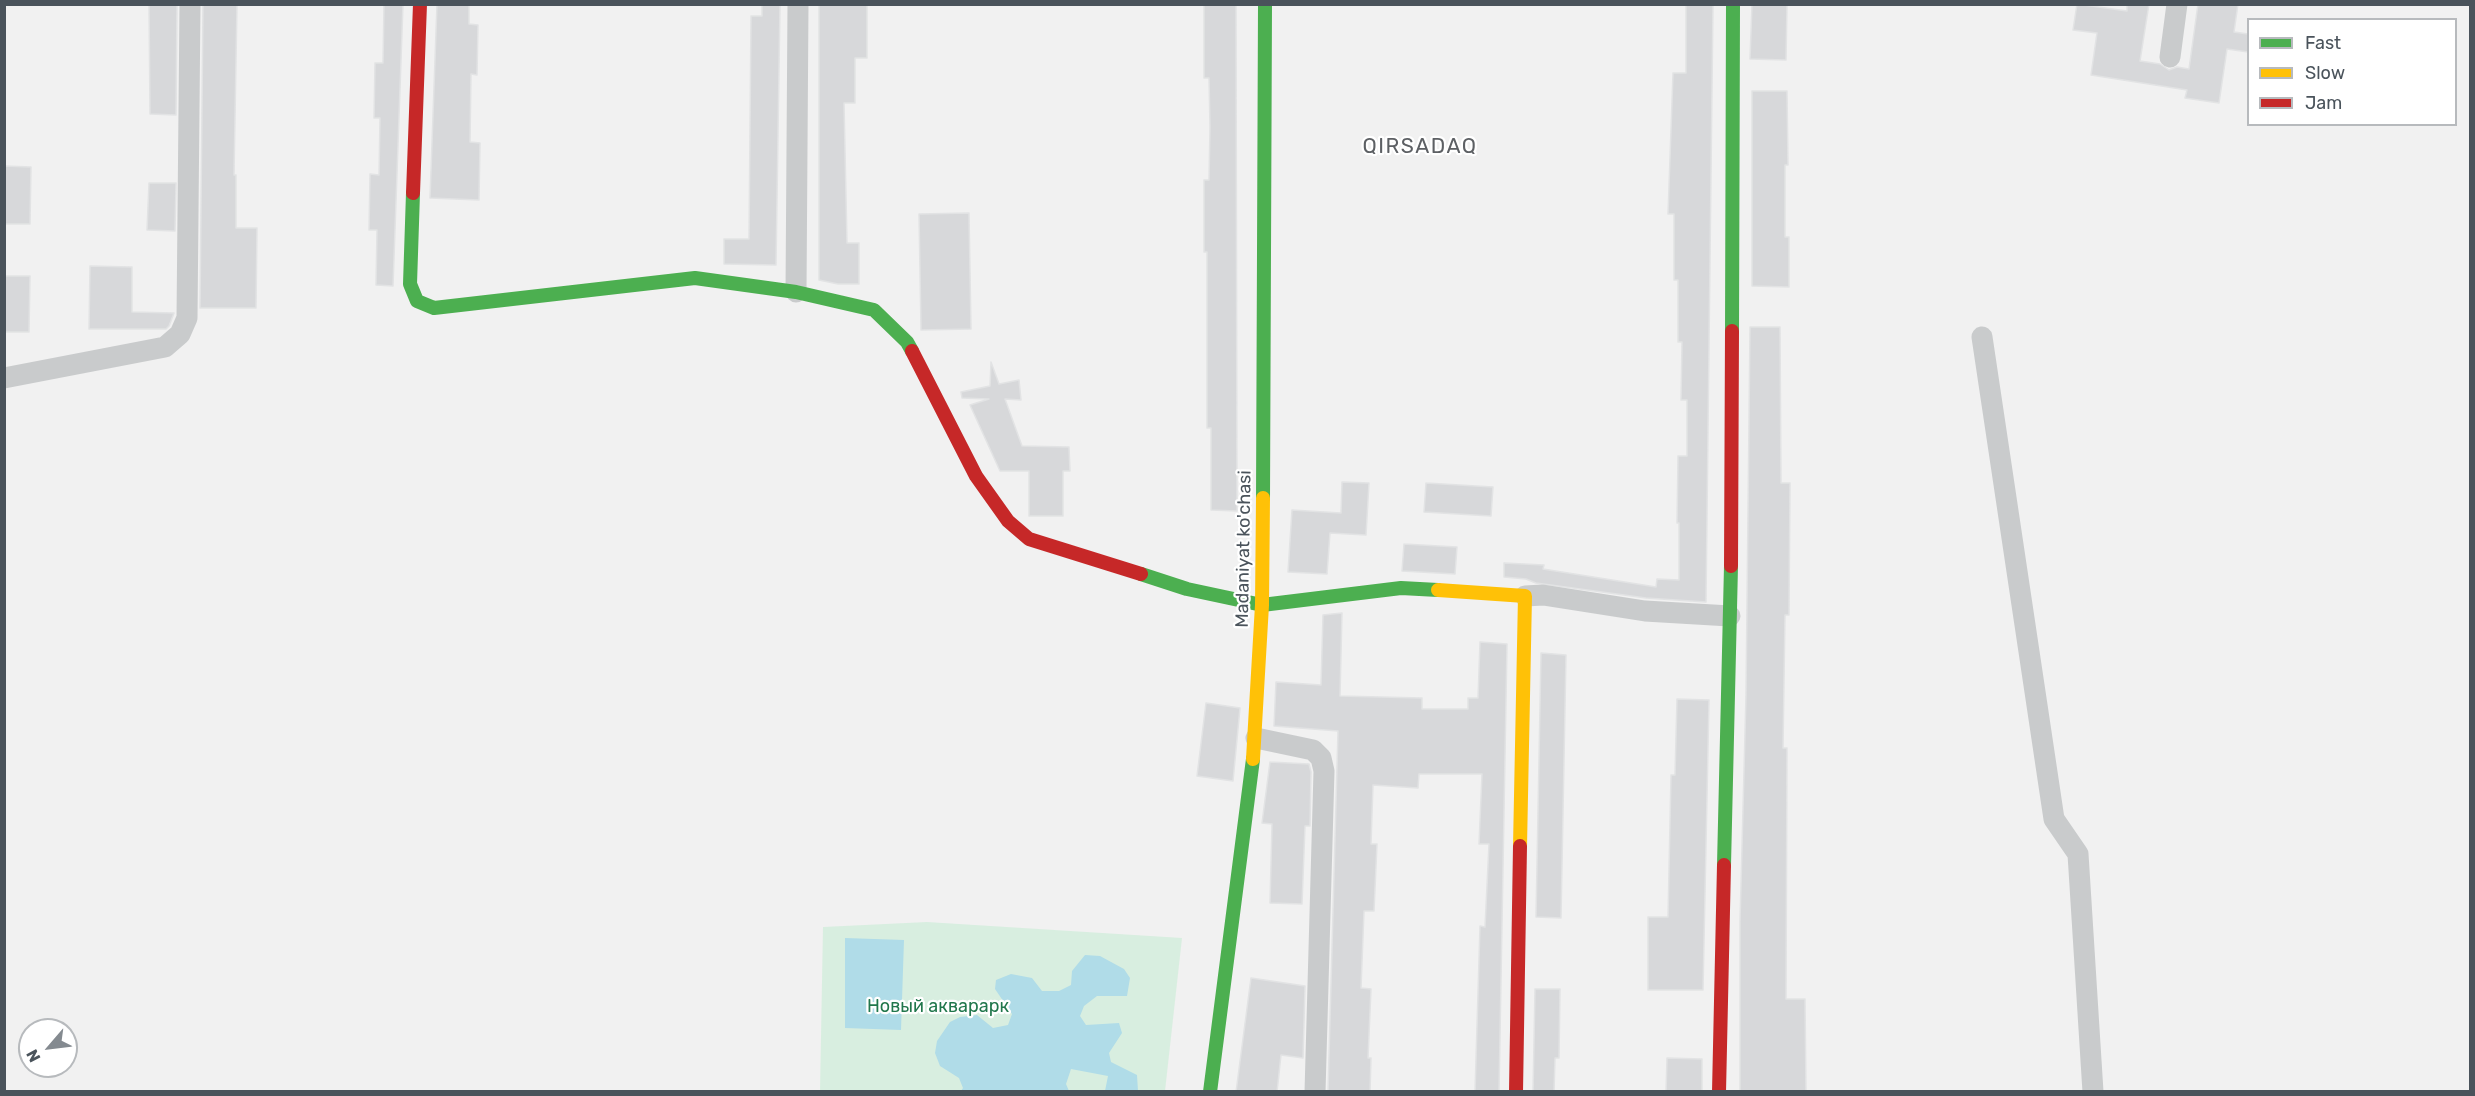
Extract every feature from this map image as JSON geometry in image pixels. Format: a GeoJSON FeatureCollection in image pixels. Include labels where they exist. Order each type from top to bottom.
{"type":"FeatureCollection","features":[{"type":"Feature","properties":{"kind":"street"},"geometry":{"type":"LineString","coordinates":[[4,378],[165,347],[180,334],[187,318],[190,4]]}},
{"type":"Feature","properties":{"kind":"street"},"geometry":{"type":"LineString","coordinates":[[420,4],[410,284],[417,301],[434,308],[695,278],[796,292],[874,310],[907,342],[976,476],[1008,521],[1029,539],[1187,589],[1262,605],[1401,588],[1525,596],[1543,595],[1645,610],[1730,616]]}},
{"type":"Feature","properties":{"kind":"street"},"geometry":{"type":"LineString","coordinates":[[796,292],[798,4]]}},
{"type":"Feature","properties":{"kind":"street","name":"Madaniyat ko'chasi"},"geometry":{"type":"LineString","coordinates":[[1210,1092],[1256,738],[1262,605],[1265,4]]}},
{"type":"Feature","properties":{"kind":"street"},"geometry":{"type":"LineString","coordinates":[[1719,1092],[1732,520],[1733,4]]}},
{"type":"Feature","properties":{"kind":"street"},"geometry":{"type":"LineString","coordinates":[[2170,57],[2177,4]]}},
{"type":"Feature","properties":{"kind":"street"},"geometry":{"type":"LineString","coordinates":[[1982,337],[2054,819],[2078,854],[2093,1092]]}},
{"type":"Feature","properties":{"kind":"street"},"geometry":{"type":"LineString","coordinates":[[1516,1092],[1525,596]]}},
{"type":"Feature","properties":{"kind":"street"},"geometry":{"type":"LineString","coordinates":[[1256,738],[1314,750],[1321,758],[1324,771],[1315,1092]]}},
{"type":"Feature","properties":{"kind":"green space","name":"Новый акварарк"},"geometry":{"type":"Polygon","coordinates":[[[927,922],[1182,938],[1165,1091],[820,1092],[823,927],[927,922]]]}},
{"type":"Feature","properties":{"kind":"water"},"geometry":{"type":"Polygon","coordinates":[[[845,938],[904,940],[901,1030],[845,1028],[845,938]]]}},
{"type":"Feature","properties":{"kind":"water"},"geometry":{"type":"Polygon","coordinates":[[[1085,955],[1100,956],[1124,969],[1130,978],[1127,996],[1097,996],[1084,1006],[1080,1016],[1086,1025],[1119,1023],[1122,1033],[1109,1053],[1111,1062],[1137,1075],[1138,1091],[1105,1091],[1108,1076],[1071,1069],[1066,1084],[1069,1091],[961,1091],[963,1088],[959,1078],[940,1066],[935,1053],[937,1041],[950,1022],[960,1017],[977,1015],[993,1028],[1008,1025],[1012,1014],[995,989],[996,980],[1011,974],[1032,978],[1042,991],[1059,991],[1071,985],[1072,971],[1085,955]]]}},
{"type":"Feature","properties":{"kind":"building"},"geometry":{"type":"Polygon","coordinates":[[[149,4],[177,4],[176,115],[150,114],[149,4]]]}},
{"type":"Feature","properties":{"kind":"building"},"geometry":{"type":"Polygon","coordinates":[[[203,4],[237,4],[234,175],[236,175],[236,228],[257,228],[256,308],[200,308],[203,4]]]}},
{"type":"Feature","properties":{"kind":"building"},"geometry":{"type":"Polygon","coordinates":[[[384,4],[403,4],[393,286],[376,285],[377,230],[369,230],[370,174],[379,175],[380,118],[374,118],[375,63],[383,63],[384,4]]]}},
{"type":"Feature","properties":{"kind":"building"},"geometry":{"type":"Polygon","coordinates":[[[437,4],[469,4],[469,24],[478,25],[477,75],[471,74],[470,142],[480,143],[479,200],[430,198],[437,4]]]}},
{"type":"Feature","properties":{"kind":"building"},"geometry":{"type":"Polygon","coordinates":[[[762,4],[780,4],[776,265],[724,264],[724,239],[749,239],[751,16],[762,16],[762,4]]]}},
{"type":"Feature","properties":{"kind":"building"},"geometry":{"type":"Polygon","coordinates":[[[819,4],[867,4],[867,58],[855,58],[855,103],[844,103],[847,243],[859,243],[859,284],[838,284],[819,280],[819,4]]]}},
{"type":"Feature","properties":{"kind":"building"},"geometry":{"type":"Polygon","coordinates":[[[1204,4],[1236,4],[1237,511],[1211,510],[1211,428],[1207,428],[1207,252],[1204,252],[1204,180],[1209,180],[1210,127],[1209,78],[1204,78],[1204,4]]]}},
{"type":"Feature","properties":{"kind":"building"},"geometry":{"type":"Polygon","coordinates":[[[1686,4],[1713,4],[1706,602],[1646,598],[1504,577],[1504,563],[1544,565],[1543,569],[1656,587],[1657,579],[1679,580],[1678,456],[1687,456],[1687,400],[1681,400],[1682,342],[1678,342],[1678,280],[1674,280],[1674,214],[1668,214],[1673,73],[1686,73],[1686,4]]]}},
{"type":"Feature","properties":{"kind":"building"},"geometry":{"type":"Polygon","coordinates":[[[1752,4],[1787,4],[1786,60],[1750,59],[1752,4]]]}},
{"type":"Feature","properties":{"kind":"building"},"geometry":{"type":"Polygon","coordinates":[[[2077,4],[2127,11],[2127,4],[2149,4],[2140,61],[2160,64],[2169,70],[2177,67],[2189,69],[2198,4],[2238,4],[2234,32],[2247,34],[2247,52],[2227,49],[2219,103],[2185,98],[2187,90],[2091,75],[2097,33],[2073,30],[2077,4]]]}},
{"type":"Feature","properties":{"kind":"building"},"geometry":{"type":"Polygon","coordinates":[[[1752,91],[1787,91],[1788,165],[1785,165],[1785,237],[1789,237],[1789,287],[1752,286],[1752,91]]]}},
{"type":"Feature","properties":{"kind":"building"},"geometry":{"type":"Polygon","coordinates":[[[4,166],[31,167],[30,224],[4,224],[4,166]]]}},
{"type":"Feature","properties":{"kind":"building"},"geometry":{"type":"Polygon","coordinates":[[[149,183],[176,183],[175,231],[147,230],[149,183]]]}},
{"type":"Feature","properties":{"kind":"building"},"geometry":{"type":"Polygon","coordinates":[[[969,213],[971,329],[921,330],[919,214],[969,213]]]}},
{"type":"Feature","properties":{"kind":"building"},"geometry":{"type":"Polygon","coordinates":[[[90,266],[132,267],[132,312],[174,313],[169,326],[166,329],[89,329],[90,266]]]}},
{"type":"Feature","properties":{"kind":"building"},"geometry":{"type":"Polygon","coordinates":[[[4,276],[30,276],[29,332],[4,332],[4,276]]]}},
{"type":"Feature","properties":{"kind":"building"},"geometry":{"type":"Polygon","coordinates":[[[1750,327],[1780,327],[1781,483],[1790,483],[1789,615],[1785,615],[1783,748],[1787,748],[1786,999],[1805,999],[1806,1092],[1740,1092],[1740,922],[1746,695],[1750,327]]]}},
{"type":"Feature","properties":{"kind":"building"},"geometry":{"type":"Polygon","coordinates":[[[991,362],[999,384],[1019,380],[1021,400],[1005,399],[1022,446],[1069,447],[1070,471],[1063,471],[1063,516],[1029,516],[1029,471],[1000,471],[970,405],[989,399],[962,398],[961,392],[990,386],[991,362]]]}},
{"type":"Feature","properties":{"kind":"building"},"geometry":{"type":"Polygon","coordinates":[[[1342,482],[1369,483],[1366,535],[1330,533],[1327,574],[1288,572],[1292,510],[1341,513],[1342,482]]]}},
{"type":"Feature","properties":{"kind":"building"},"geometry":{"type":"Polygon","coordinates":[[[1426,483],[1493,487],[1491,516],[1424,512],[1426,483]]]}},
{"type":"Feature","properties":{"kind":"building"},"geometry":{"type":"Polygon","coordinates":[[[1404,544],[1457,547],[1455,574],[1402,571],[1404,544]]]}},
{"type":"Feature","properties":{"kind":"building"},"geometry":{"type":"Polygon","coordinates":[[[1342,613],[1340,696],[1422,698],[1422,709],[1468,709],[1468,698],[1478,698],[1480,642],[1507,644],[1499,1092],[1475,1092],[1480,926],[1485,927],[1489,844],[1479,844],[1482,774],[1419,774],[1418,788],[1373,785],[1371,844],[1377,844],[1374,911],[1364,911],[1361,988],[1371,989],[1368,1058],[1371,1058],[1370,1092],[1328,1092],[1338,731],[1274,726],[1276,682],[1321,685],[1323,615],[1342,613]]]}},
{"type":"Feature","properties":{"kind":"building"},"geometry":{"type":"Polygon","coordinates":[[[1541,653],[1566,655],[1561,918],[1536,917],[1541,653]]]}},
{"type":"Feature","properties":{"kind":"building"},"geometry":{"type":"Polygon","coordinates":[[[1677,699],[1709,700],[1703,990],[1648,990],[1648,917],[1668,917],[1671,775],[1675,775],[1677,699]]]}},
{"type":"Feature","properties":{"kind":"building"},"geometry":{"type":"Polygon","coordinates":[[[1206,703],[1240,708],[1233,781],[1197,776],[1206,703]]]}},
{"type":"Feature","properties":{"kind":"building"},"geometry":{"type":"Polygon","coordinates":[[[1270,762],[1309,764],[1311,772],[1310,826],[1305,826],[1302,904],[1270,903],[1272,824],[1262,823],[1270,762]]]}},
{"type":"Feature","properties":{"kind":"building"},"geometry":{"type":"Polygon","coordinates":[[[1251,978],[1305,986],[1303,1058],[1281,1055],[1277,1092],[1236,1092],[1251,978]]]}},
{"type":"Feature","properties":{"kind":"building"},"geometry":{"type":"Polygon","coordinates":[[[1535,989],[1560,989],[1559,1058],[1555,1058],[1554,1092],[1533,1092],[1535,989]]]}},
{"type":"Feature","properties":{"kind":"building"},"geometry":{"type":"Polygon","coordinates":[[[1667,1058],[1702,1059],[1702,1092],[1666,1092],[1667,1058]]]}},
{"type":"Feature","properties":{"kind":"traffic: fast"},"geometry":{"type":"LineString","coordinates":[[1263,498],[1265,4]]}},
{"type":"Feature","properties":{"kind":"traffic: fast"},"geometry":{"type":"LineString","coordinates":[[1732,331],[1733,4]]}},
{"type":"Feature","properties":{"kind":"traffic: fast"},"geometry":{"type":"LineString","coordinates":[[413,193],[410,284],[417,301],[434,308],[695,278],[796,292],[874,310],[907,342],[912,351]]}},
{"type":"Feature","properties":{"kind":"traffic: fast"},"geometry":{"type":"LineString","coordinates":[[1724,865],[1731,566]]}},
{"type":"Feature","properties":{"kind":"traffic: fast"},"geometry":{"type":"LineString","coordinates":[[1141,574],[1187,589],[1262,605],[1401,588],[1438,590]]}},
{"type":"Feature","properties":{"kind":"traffic: fast"},"geometry":{"type":"LineString","coordinates":[[1210,1092],[1253,759]]}},
{"type":"Feature","properties":{"kind":"traffic: slow"},"geometry":{"type":"LineString","coordinates":[[1253,759],[1262,605],[1263,498]]}},
{"type":"Feature","properties":{"kind":"traffic: slow"},"geometry":{"type":"LineString","coordinates":[[1438,590],[1525,596],[1520,846]]}},
{"type":"Feature","properties":{"kind":"traffic: jam"},"geometry":{"type":"LineString","coordinates":[[413,193],[420,4]]}},
{"type":"Feature","properties":{"kind":"traffic: jam"},"geometry":{"type":"LineString","coordinates":[[1731,566],[1732,331]]}},
{"type":"Feature","properties":{"kind":"traffic: jam"},"geometry":{"type":"LineString","coordinates":[[912,351],[976,476],[1008,521],[1029,539],[1141,574]]}},
{"type":"Feature","properties":{"kind":"traffic: jam"},"geometry":{"type":"LineString","coordinates":[[1516,1092],[1520,846]]}},
{"type":"Feature","properties":{"kind":"traffic: jam"},"geometry":{"type":"LineString","coordinates":[[1719,1092],[1724,865]]}},
{"type":"Feature","properties":{"kind":"district","name":"QIRSADAQ"},"geometry":{"type":"Point","coordinates":[1420,147]}}]}
